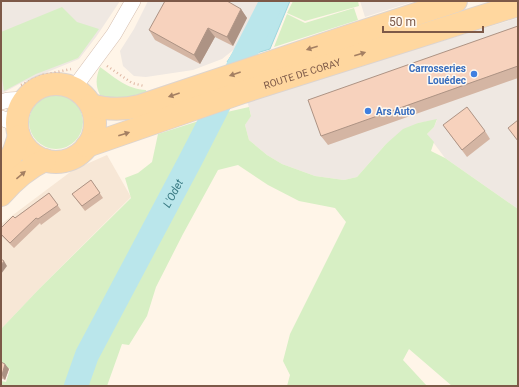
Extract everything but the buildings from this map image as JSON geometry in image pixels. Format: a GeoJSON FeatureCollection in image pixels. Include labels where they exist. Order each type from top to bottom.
{"type":"FeatureCollection","features":[{"type":"Feature","properties":{"kind":"main road","name":"ROUTE DE CORAY"},"geometry":{"type":"LineString","coordinates":[[91,105],[115,109],[131,108],[456,1]]}},
{"type":"Feature","properties":{"kind":"main road","name":"ROUTE DE CORAY"},"geometry":{"type":"LineString","coordinates":[[86,146],[243,92],[518,5]]}},
{"type":"Feature","properties":{"kind":"main road"},"geometry":{"type":"LineString","coordinates":[[1,174],[14,151],[12,126],[21,106],[21,93],[35,90],[47,85],[65,85],[75,78],[94,113],[94,129],[92,137],[86,146],[76,156],[61,161],[45,160],[29,151],[12,126]]}},
{"type":"Feature","properties":{"kind":"main road"},"geometry":{"type":"LineString","coordinates":[[1,195],[17,178],[31,167],[45,160]]}},
{"type":"Feature","properties":{"kind":"street"},"geometry":{"type":"LineString","coordinates":[[75,78],[98,56],[114,34],[133,1]]}},
{"type":"Feature","properties":{"kind":"street"},"geometry":{"type":"LineString","coordinates":[[1,102],[21,93]]}},
{"type":"Feature","properties":{"kind":"path"},"geometry":{"type":"LineString","coordinates":[[98,56],[104,64],[126,80],[145,86]]}},
{"type":"Feature","properties":{"kind":"path"},"geometry":{"type":"LineString","coordinates":[[21,93],[43,75],[75,78]]}},
{"type":"Feature","properties":{"kind":"shaded area"},"geometry":{"type":"Polygon","coordinates":[[[1,1],[120,1],[79,59],[21,83],[1,94],[1,1]]]}},
{"type":"Feature","properties":{"kind":"shaded area"},"geometry":{"type":"Polygon","coordinates":[[[148,1],[262,1],[254,21],[237,47],[222,59],[193,70],[146,77],[134,76],[123,66],[120,51],[134,29],[148,1]]]}},
{"type":"Feature","properties":{"kind":"shaded area"},"geometry":{"type":"Polygon","coordinates":[[[360,1],[415,1],[365,17],[360,1]]]}},
{"type":"Feature","properties":{"kind":"shaded area"},"geometry":{"type":"Polygon","coordinates":[[[518,18],[518,209],[445,158],[427,134],[434,127],[437,120],[418,123],[386,144],[357,177],[344,180],[315,176],[282,164],[267,155],[249,140],[245,125],[251,115],[247,100],[518,18]]]}},
{"type":"Feature","properties":{"kind":"shaded area"},"geometry":{"type":"Polygon","coordinates":[[[107,155],[131,197],[1,329],[1,224],[73,170],[107,155]]]}},
{"type":"Feature","properties":{"kind":"green space"},"geometry":{"type":"Polygon","coordinates":[[[293,1],[358,1],[359,6],[305,21],[287,13],[293,1]]]}},
{"type":"Feature","properties":{"kind":"green space"},"geometry":{"type":"Polygon","coordinates":[[[62,7],[77,22],[99,29],[78,58],[36,74],[4,91],[1,71],[1,32],[62,7]]]}},
{"type":"Feature","properties":{"kind":"green space"},"geometry":{"type":"Polygon","coordinates":[[[354,8],[358,20],[274,47],[287,14],[305,23],[354,8]]]}},
{"type":"Feature","properties":{"kind":"green space"},"geometry":{"type":"Polygon","coordinates":[[[100,67],[116,79],[133,88],[146,90],[147,95],[113,99],[100,95],[97,88],[97,81],[100,67]]]}},
{"type":"Feature","properties":{"kind":"green space"},"geometry":{"type":"Polygon","coordinates":[[[56,95],[66,97],[75,103],[81,112],[83,122],[81,132],[75,141],[66,147],[56,149],[46,147],[37,141],[31,132],[29,122],[31,112],[37,103],[46,97],[56,95]]]}},
{"type":"Feature","properties":{"kind":"green space"},"geometry":{"type":"Polygon","coordinates":[[[249,107],[251,116],[245,125],[249,140],[267,155],[282,164],[315,176],[344,180],[357,177],[386,144],[403,129],[418,123],[437,119],[434,127],[427,134],[434,142],[431,151],[445,158],[518,209],[518,386],[452,386],[409,349],[403,360],[427,386],[287,386],[290,375],[283,361],[290,334],[346,222],[335,208],[299,201],[268,185],[238,165],[218,170],[156,287],[147,316],[129,345],[122,344],[107,386],[1,386],[1,381],[6,382],[10,369],[1,365],[1,329],[131,198],[125,178],[138,173],[152,162],[158,134],[227,112],[249,107]]]}},
{"type":"Feature","properties":{"kind":"water"},"geometry":{"type":"Polygon","coordinates":[[[262,1],[290,1],[270,49],[227,62],[254,21],[262,1]]]}},
{"type":"Feature","properties":{"kind":"waterway","name":"L'Odet"},"geometry":{"type":"LineString","coordinates":[[76,386],[87,355],[190,161],[272,1]]}},
{"type":"Feature","properties":{"kind":"place","name":"Carrosseries Louédec"},"geometry":{"type":"Point","coordinates":[474,74]}},
{"type":"Feature","properties":{"kind":"place","name":"Ars Auto"},"geometry":{"type":"Point","coordinates":[368,111]}}]}
